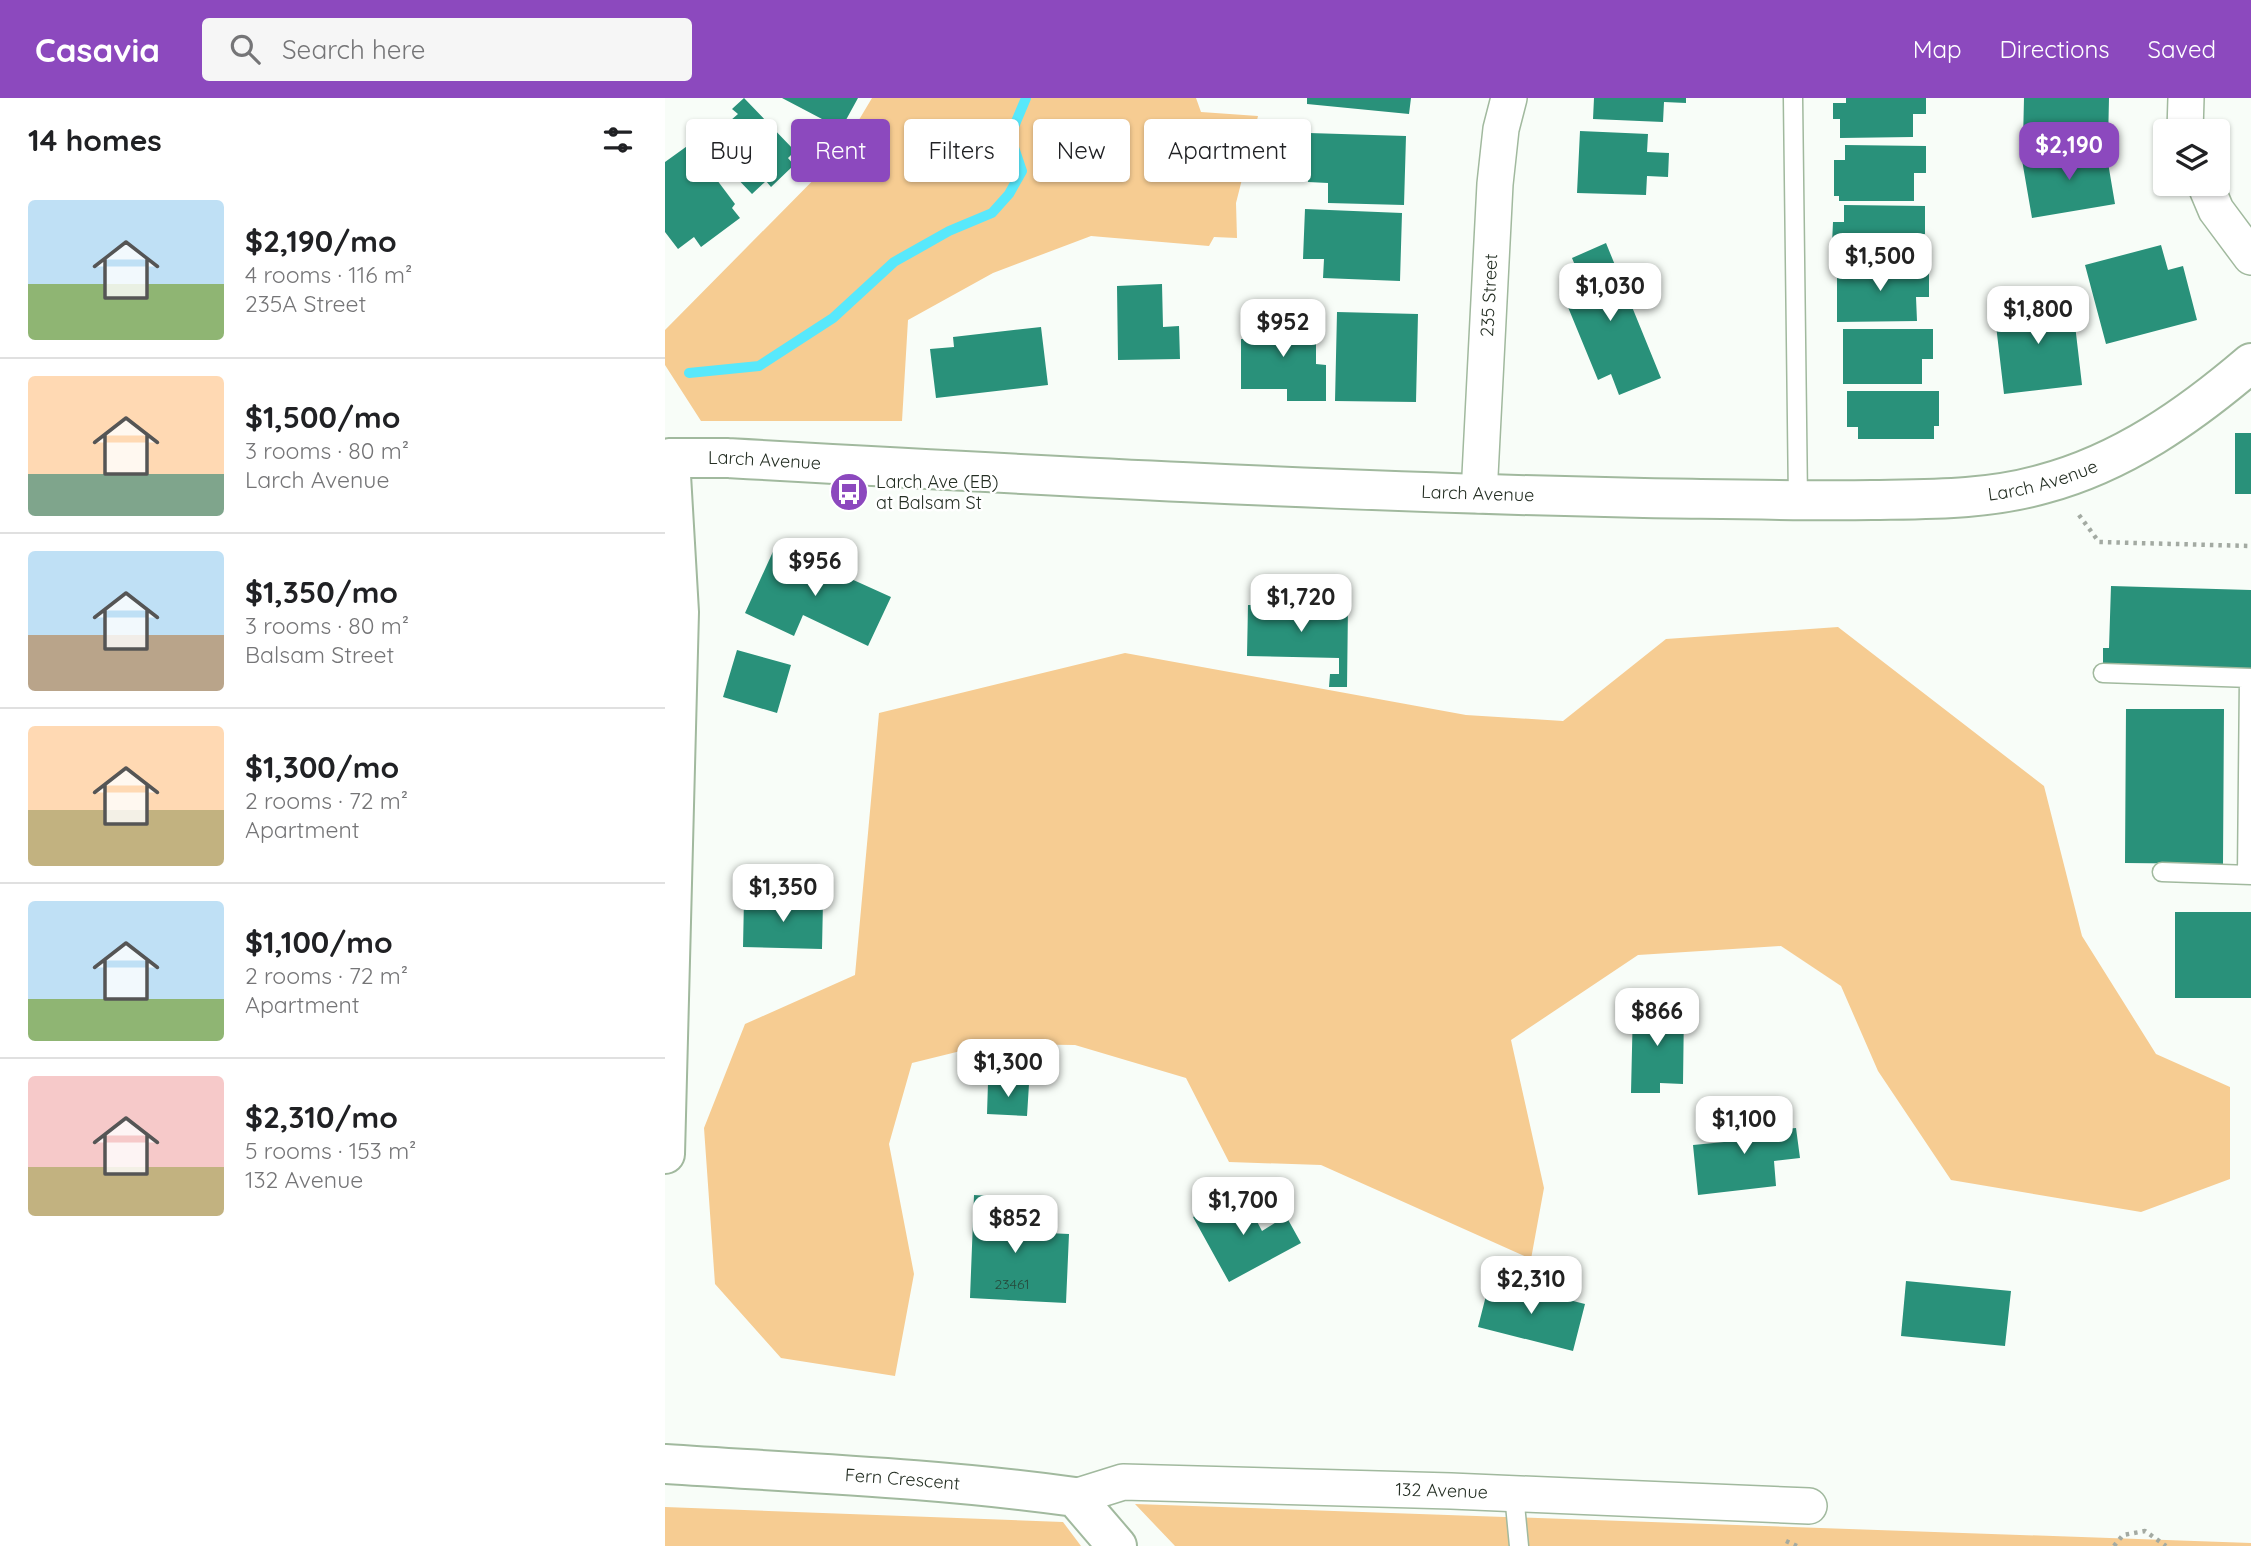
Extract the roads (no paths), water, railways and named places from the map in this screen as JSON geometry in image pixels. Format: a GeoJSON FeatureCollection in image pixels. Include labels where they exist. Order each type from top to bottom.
{"type":"FeatureCollection","features":[{"type":"Feature","properties":{"kind":"street","name":"235 Street"},"geometry":{"type":"LineString","coordinates":[[1479,495],[1495,184],[1501,129],[1509,98]]}},
{"type":"Feature","properties":{"kind":"street"},"geometry":{"type":"LineString","coordinates":[[2185,119],[2186,98]]}},
{"type":"Feature","properties":{"kind":"street"},"geometry":{"type":"LineString","coordinates":[[2210,196],[2216,210],[2251,257]]}},
{"type":"Feature","properties":{"kind":"street","name":"Larch Avenue"},"geometry":{"type":"LineString","coordinates":[[667,450],[727,458],[1479,495],[1798,501],[1950,499],[2041,485],[2126,454],[2211,398],[2251,363]]}},
{"type":"Feature","properties":{"kind":"street"},"geometry":{"type":"LineString","coordinates":[[665,1154],[679,612],[667,450]]}},
{"type":"Feature","properties":{"kind":"street","name":"Fern Crescent"},"geometry":{"type":"LineString","coordinates":[[665,1464],[940,1482],[1075,1497]]}},
{"type":"Feature","properties":{"kind":"street","name":"132 Avenue"},"geometry":{"type":"LineString","coordinates":[[1075,1497],[1123,1482],[1809,1506]]}},
{"type":"Feature","properties":{"kind":"street"},"geometry":{"type":"LineString","coordinates":[[1075,1497],[1117,1546]]}},
{"type":"Feature","properties":{"kind":"lane"},"geometry":{"type":"LineString","coordinates":[[1793,98],[1798,501]]}},
{"type":"Feature","properties":{"kind":"lane"},"geometry":{"type":"LineString","coordinates":[[2103,673],[2250,678],[2249,875],[2162,872]]}},
{"type":"Feature","properties":{"kind":"lane"},"geometry":{"type":"LineString","coordinates":[[1514,1494],[1519,1546]]}},
{"type":"Feature","properties":{"kind":"waterway"},"geometry":{"type":"LineString","coordinates":[[689,373],[759,366],[833,318],[894,262],[949,231],[992,213],[1009,194],[1022,171],[1010,136],[1026,98]]}},
{"type":"Feature","properties":{"kind":"place","name":"Larch Ave (EB) at Balsam St"},"geometry":{"type":"Point","coordinates":[849,492]}}]}
